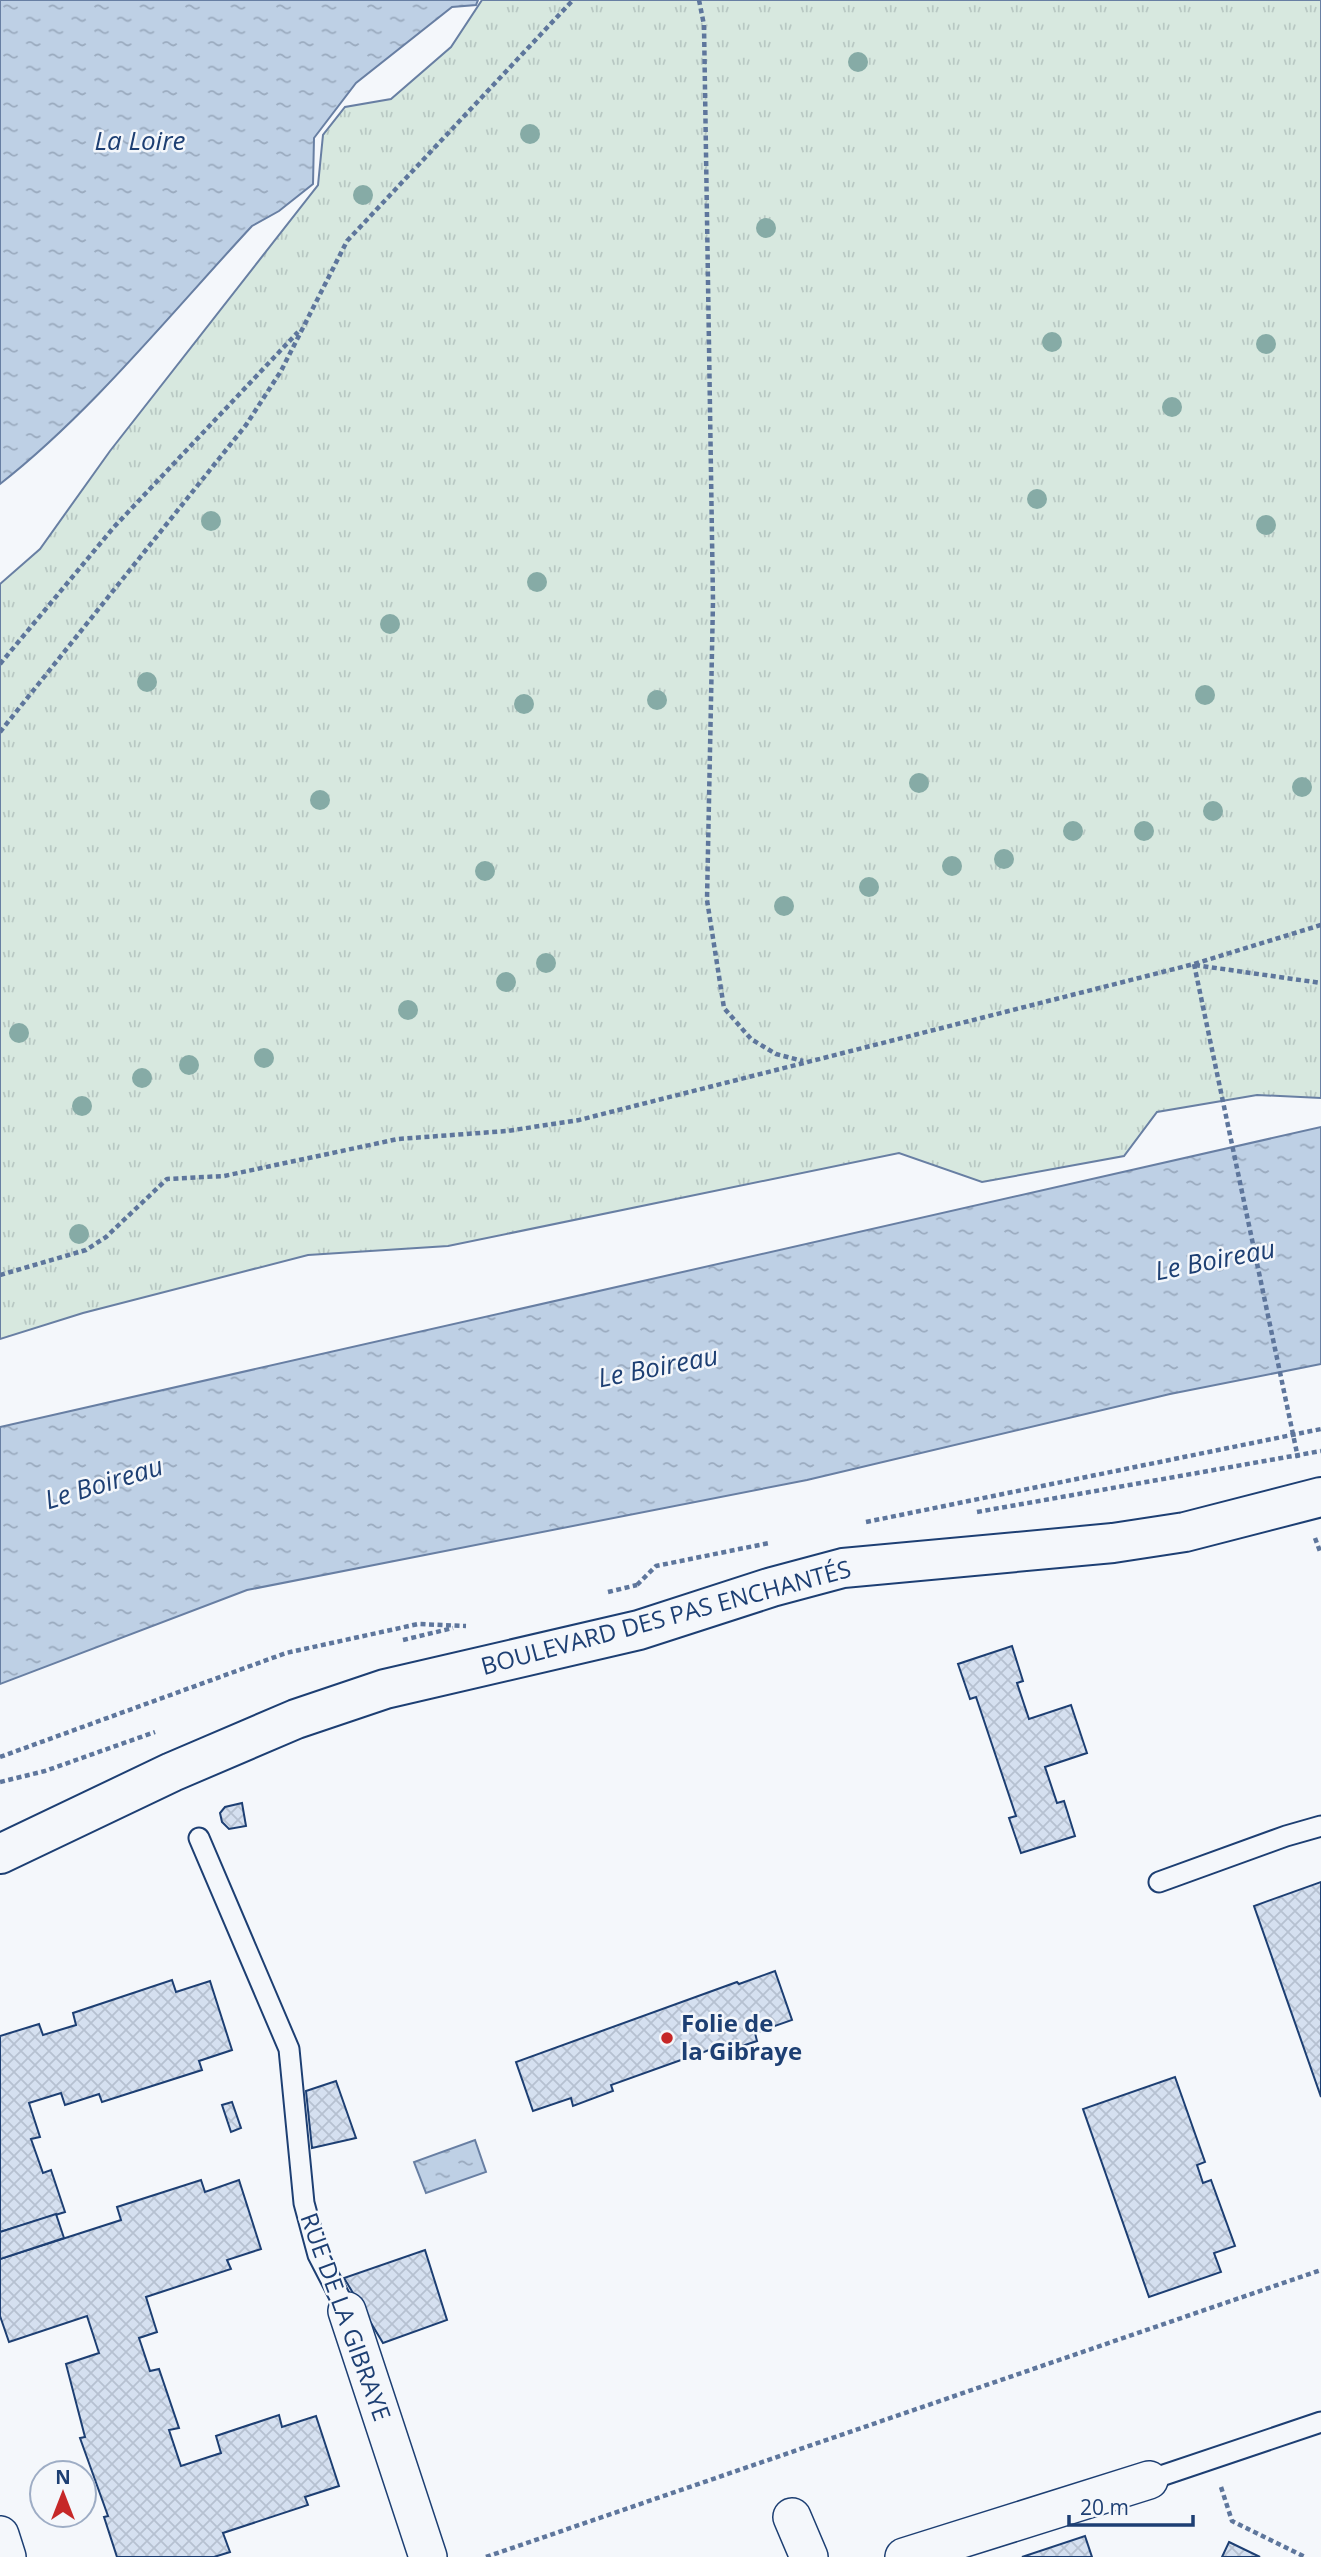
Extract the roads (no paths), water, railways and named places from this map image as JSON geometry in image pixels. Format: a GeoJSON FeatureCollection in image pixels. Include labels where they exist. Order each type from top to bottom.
{"type":"FeatureCollection","features":[{"type":"Feature","properties":{"kind":"main road","name":"BOULEVARD DES PAS ENCHANTÉS"},"geometry":{"type":"LineString","coordinates":[[0,1854],[259,1735],[385,1689],[639,1630],[772,1587],[842,1568],[1125,1541],[1197,1529],[1321,1497]]}},
{"type":"Feature","properties":{"kind":"street","name":"RUE DE LA GIBRAYE"},"geometry":{"type":"LineString","coordinates":[[346,2311],[428,2557]]}},
{"type":"Feature","properties":{"kind":"street"},"geometry":{"type":"LineString","coordinates":[[904,2557],[1149,2480]]}},
{"type":"Feature","properties":{"kind":"street"},"geometry":{"type":"LineString","coordinates":[[792,2517],[809,2557]]}},
{"type":"Feature","properties":{"kind":"street"},"geometry":{"type":"LineString","coordinates":[[0,2535],[7,2557]]}},
{"type":"Feature","properties":{"kind":"lane"},"geometry":{"type":"LineString","coordinates":[[1159,1882],[1321,1826]]}},
{"type":"Feature","properties":{"kind":"lane","name":"RUE DE LA GIBRAYE"},"geometry":{"type":"LineString","coordinates":[[199,1838],[289,2049],[303,2203],[318,2255],[346,2311]]}},
{"type":"Feature","properties":{"kind":"lane"},"geometry":{"type":"LineString","coordinates":[[1149,2480],[1321,2422]]}},
{"type":"Feature","properties":{"kind":"water","name":"La Loire"},"geometry":{"type":"Polygon","coordinates":[[[0,0],[478,0],[476,5],[452,7],[356,83],[314,138],[313,184],[279,211],[252,226],[99,393],[34,456],[0,484],[0,0]]]}},
{"type":"Feature","properties":{"kind":"water","name":"Le Boireau"},"geometry":{"type":"Polygon","coordinates":[[[1321,1127],[1321,1364],[1170,1394],[807,1480],[247,1590],[0,1684],[0,1427],[1321,1127]]]}},
{"type":"Feature","properties":{"kind":"water"},"geometry":{"type":"Polygon","coordinates":[[[475,2140],[486,2172],[426,2193],[414,2162],[475,2140]]]}},
{"type":"Feature","properties":{"kind":"place","name":"Folie de la Gibraye"},"geometry":{"type":"Point","coordinates":[667,2038]}}]}
